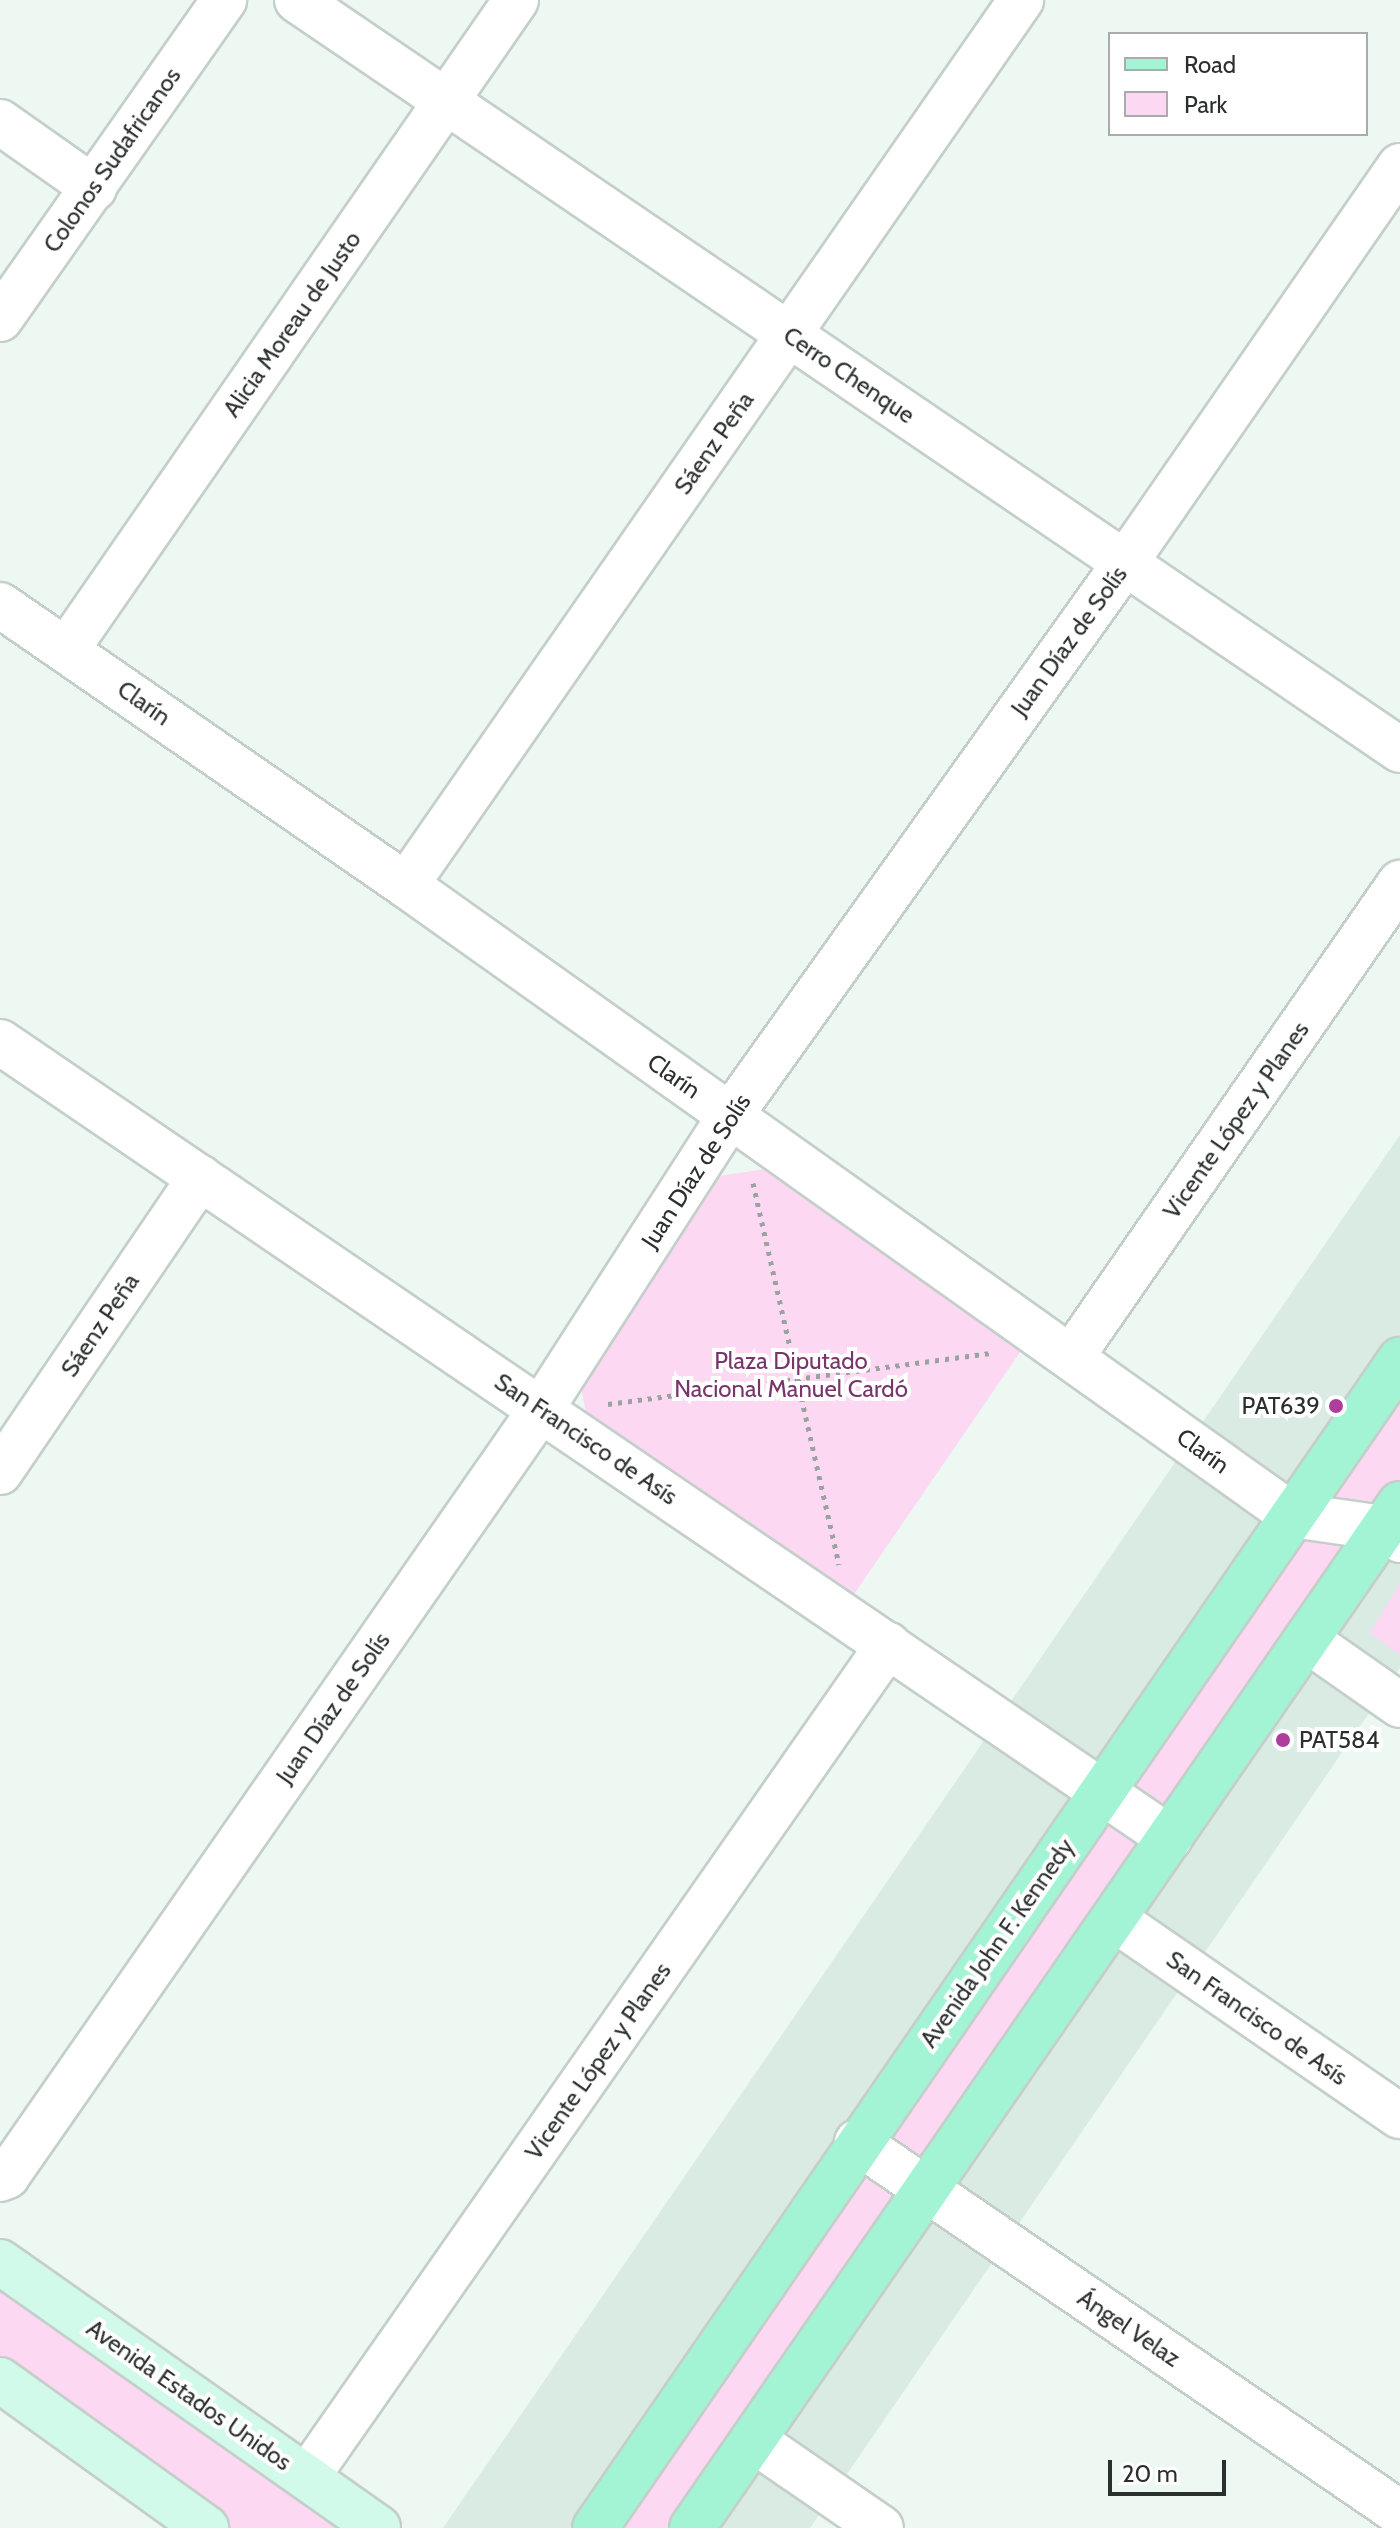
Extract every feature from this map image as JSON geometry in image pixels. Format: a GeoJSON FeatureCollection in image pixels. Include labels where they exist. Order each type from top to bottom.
{"type":"FeatureCollection","features":[{"type":"Feature","properties":{"kind":"main road","name":"Avenida John F. Kennedy"},"geometry":{"type":"LineString","coordinates":[[595,2528],[857,2142],[1400,1360]]}},
{"type":"Feature","properties":{"kind":"main road"},"geometry":{"type":"LineString","coordinates":[[692,2528],[1307,1640],[1394,1524]]}},
{"type":"Feature","properties":{"kind":"main road","name":"Avenida Estados Unidos"},"geometry":{"type":"LineString","coordinates":[[0,2262],[378,2528]]}},
{"type":"Feature","properties":{"kind":"main road"},"geometry":{"type":"LineString","coordinates":[[0,2380],[206,2528]]}},
{"type":"Feature","properties":{"kind":"street","name":"Colonos Sudafricanos"},"geometry":{"type":"LineString","coordinates":[[0,319],[224,0]]}},
{"type":"Feature","properties":{"kind":"street","name":"Cerro Chenque"},"geometry":{"type":"LineString","coordinates":[[297,0],[1400,750]]}},
{"type":"Feature","properties":{"kind":"street","name":"Alicia Moreau de Justo"},"geometry":{"type":"LineString","coordinates":[[67,649],[516,0]]}},
{"type":"Feature","properties":{"kind":"street","name":"Sáenz Peña"},"geometry":{"type":"LineString","coordinates":[[406,885],[1021,0]]}},
{"type":"Feature","properties":{"kind":"street"},"geometry":{"type":"LineString","coordinates":[[0,122],[94,188]]}},
{"type":"Feature","properties":{"kind":"street","name":"Juan Díaz de Solís"},"geometry":{"type":"LineString","coordinates":[[0,2179],[7,2176],[541,1409],[730,1116],[1125,563],[1400,166]]}},
{"type":"Feature","properties":{"kind":"street","name":"Clarín"},"geometry":{"type":"LineString","coordinates":[[0,605],[406,885],[1292,1515],[1394,1524]]}},
{"type":"Feature","properties":{"kind":"street","name":"Vicente López y Planes"},"geometry":{"type":"LineString","coordinates":[[1072,1356],[1400,883]]}},
{"type":"Feature","properties":{"kind":"street","name":"San Francisco de Asís"},"geometry":{"type":"LineString","coordinates":[[0,1042],[1170,1838]]}},
{"type":"Feature","properties":{"kind":"street","name":"Sáenz Peña"},"geometry":{"type":"LineString","coordinates":[[0,1472],[200,1178]]}},
{"type":"Feature","properties":{"kind":"street"},"geometry":{"type":"LineString","coordinates":[[1307,1640],[1400,1705]]}},
{"type":"Feature","properties":{"kind":"street","name":"Vicente López y Planes"},"geometry":{"type":"LineString","coordinates":[[307,2477],[888,1645]]}},
{"type":"Feature","properties":{"kind":"street","name":"San Francisco de Asís"},"geometry":{"type":"LineString","coordinates":[[1114,1919],[1400,2116]]}},
{"type":"Feature","properties":{"kind":"street","name":"Ángel Velaz"},"geometry":{"type":"LineString","coordinates":[[857,2142],[1400,2513]]}},
{"type":"Feature","properties":{"kind":"street"},"geometry":{"type":"LineString","coordinates":[[753,2440],[881,2528]]}},
{"type":"Feature","properties":{"kind":"path"},"geometry":{"type":"LineString","coordinates":[[751,1171],[842,1574]]}},
{"type":"Feature","properties":{"kind":"path"},"geometry":{"type":"LineString","coordinates":[[601,1405],[798,1382],[1008,1350]]}},
{"type":"Feature","properties":{"kind":"shaded area"},"geometry":{"type":"Polygon","coordinates":[[[1400,1135],[1400,1668],[810,2528],[443,2528],[1400,1135]]]}},
{"type":"Feature","properties":{"kind":"green space","name":"Plaza Diputado Nacional Manuel Cardó"},"geometry":{"type":"Polygon","coordinates":[[[764,1169],[1023,1348],[848,1603],[588,1421],[581,1389],[719,1176],[764,1169]]]}},
{"type":"Feature","properties":{"kind":"green space"},"geometry":{"type":"Polygon","coordinates":[[[1400,1360],[1400,1504],[692,2528],[595,2528],[1400,1360]]]}},
{"type":"Feature","properties":{"kind":"green space"},"geometry":{"type":"Polygon","coordinates":[[[1400,1583],[1400,1655],[1370,1633],[1400,1583]]]}},
{"type":"Feature","properties":{"kind":"green space"},"geometry":{"type":"Polygon","coordinates":[[[0,2262],[378,2528],[206,2528],[0,2380],[0,2262]]]}},
{"type":"Feature","properties":{"kind":"place","name":"PAT639"},"geometry":{"type":"Point","coordinates":[1336,1406]}},
{"type":"Feature","properties":{"kind":"place","name":"PAT584"},"geometry":{"type":"Point","coordinates":[1283,1740]}}]}
